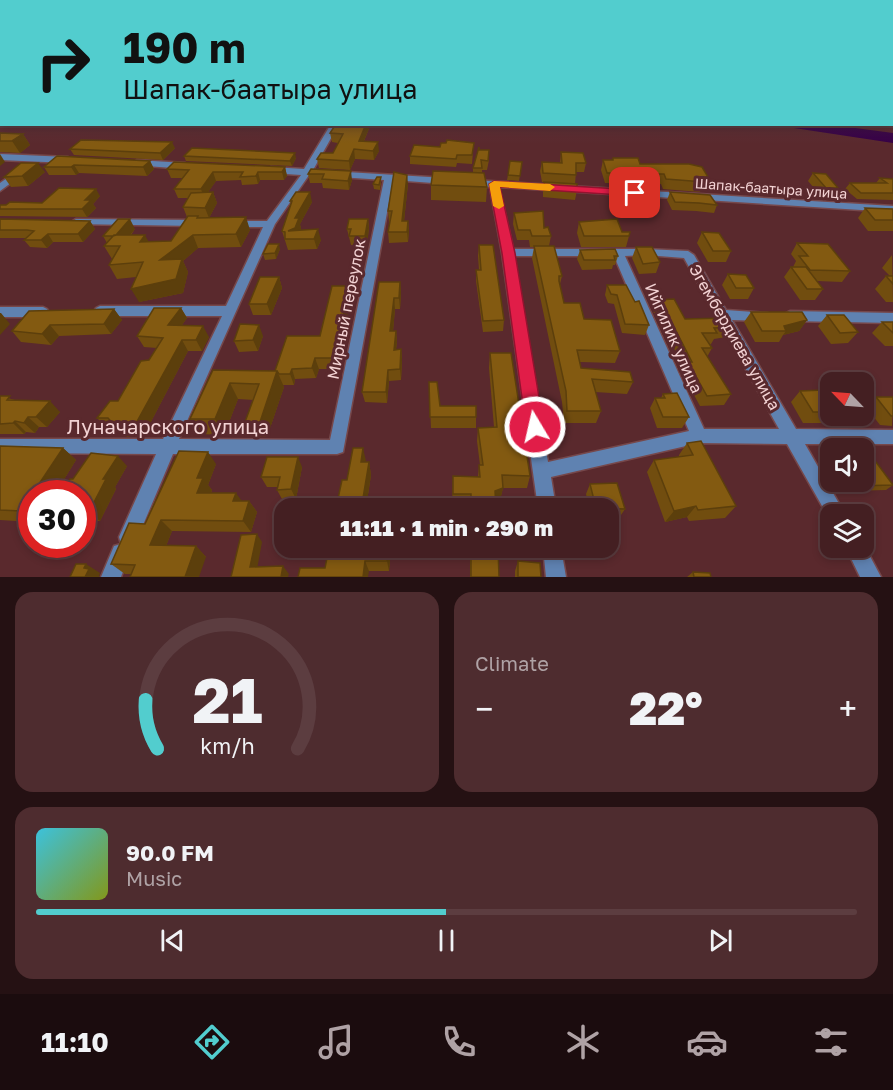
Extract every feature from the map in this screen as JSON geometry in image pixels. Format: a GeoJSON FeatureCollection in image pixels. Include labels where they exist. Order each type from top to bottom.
{"type":"FeatureCollection","features":[{"type":"Feature","properties":{"kind":"street"},"geometry":{"type":"LineString","coordinates":[[111,577],[167,448],[270,224],[307,172],[334,126]]}},
{"type":"Feature","properties":{"kind":"street"},"geometry":{"type":"LineString","coordinates":[[0,157],[84,160]]}},
{"type":"Feature","properties":{"kind":"street"},"geometry":{"type":"LineString","coordinates":[[0,188],[38,158]]}},
{"type":"Feature","properties":{"kind":"street"},"geometry":{"type":"LineString","coordinates":[[131,163],[201,167]]}},
{"type":"Feature","properties":{"kind":"street","name":"Шапак-баатыра улица"},"geometry":{"type":"LineString","coordinates":[[260,170],[893,209]]}},
{"type":"Feature","properties":{"kind":"street","name":"Мирный переулок"},"geometry":{"type":"LineString","coordinates":[[337,447],[389,177]]}},
{"type":"Feature","properties":{"kind":"street"},"geometry":{"type":"LineString","coordinates":[[494,184],[508,253],[546,498]]}},
{"type":"Feature","properties":{"kind":"street"},"geometry":{"type":"LineString","coordinates":[[59,222],[212,224]]}},
{"type":"Feature","properties":{"kind":"street"},"geometry":{"type":"LineString","coordinates":[[223,224],[270,224]]}},
{"type":"Feature","properties":{"kind":"street","name":"Эгембердиева улица"},"geometry":{"type":"LineString","coordinates":[[508,253],[619,254],[646,252],[688,255],[830,504]]}},
{"type":"Feature","properties":{"kind":"street","name":"Ийгилик улица"},"geometry":{"type":"LineString","coordinates":[[619,254],[699,436]]}},
{"type":"Feature","properties":{"kind":"street"},"geometry":{"type":"LineString","coordinates":[[92,311],[230,310]]}},
{"type":"Feature","properties":{"kind":"street"},"geometry":{"type":"LineString","coordinates":[[0,312],[58,311]]}},
{"type":"Feature","properties":{"kind":"street"},"geometry":{"type":"LineString","coordinates":[[723,315],[893,318]]}},
{"type":"Feature","properties":{"kind":"street"},"geometry":{"type":"LineString","coordinates":[[542,471],[699,436],[893,437]]}},
{"type":"Feature","properties":{"kind":"street","name":"Луначарского улица"},"geometry":{"type":"LineString","coordinates":[[0,446],[337,447]]}},
{"type":"Feature","properties":{"kind":"street"},"geometry":{"type":"LineString","coordinates":[[553,558],[556,577]]}},
{"type":"Feature","properties":{"kind":"street"},"geometry":{"type":"LineString","coordinates":[[861,558],[871,577]]}},
{"type":"Feature","properties":{"kind":"building"},"geometry":{"type":"Polygon","coordinates":[[[335,126],[365,126],[359,141],[378,142],[373,151],[354,149],[349,161],[317,159],[321,153],[333,153],[343,134],[330,133],[335,126]]]}},
{"type":"Feature","properties":{"kind":"building"},"geometry":{"type":"Polygon","coordinates":[[[0,133],[23,134],[12,141],[0,141],[0,133]]]}},
{"type":"Feature","properties":{"kind":"building"},"geometry":{"type":"Polygon","coordinates":[[[81,140],[172,142],[160,153],[70,149],[81,140]]]}},
{"type":"Feature","properties":{"kind":"building"},"geometry":{"type":"Polygon","coordinates":[[[447,140],[474,143],[472,155],[457,155],[456,159],[410,156],[414,145],[440,147],[441,143],[446,143],[447,140]]]}},
{"type":"Feature","properties":{"kind":"building"},"geometry":{"type":"Polygon","coordinates":[[[479,147],[479,150],[489,150],[488,161],[481,160],[482,168],[473,168],[479,147]]]}},
{"type":"Feature","properties":{"kind":"building"},"geometry":{"type":"Polygon","coordinates":[[[192,148],[295,153],[290,161],[184,156],[192,148]]]}},
{"type":"Feature","properties":{"kind":"building"},"geometry":{"type":"Polygon","coordinates":[[[561,152],[583,153],[586,163],[576,163],[576,175],[543,173],[542,162],[562,163],[561,152]]]}},
{"type":"Feature","properties":{"kind":"building"},"geometry":{"type":"Polygon","coordinates":[[[57,156],[150,161],[143,167],[74,165],[44,167],[57,156]]]}},
{"type":"Feature","properties":{"kind":"building"},"geometry":{"type":"Polygon","coordinates":[[[613,158],[638,158],[640,164],[689,164],[702,167],[708,177],[701,177],[704,182],[666,179],[664,174],[638,174],[640,178],[620,177],[619,173],[607,173],[603,160],[613,160],[613,158]]]}},
{"type":"Feature","properties":{"kind":"building"},"geometry":{"type":"Polygon","coordinates":[[[510,161],[522,162],[520,176],[508,175],[510,161]]]}},
{"type":"Feature","properties":{"kind":"building"},"geometry":{"type":"Polygon","coordinates":[[[174,162],[285,167],[282,172],[258,172],[256,176],[240,177],[243,172],[213,172],[201,189],[174,189],[189,170],[167,169],[174,162]]]}},
{"type":"Feature","properties":{"kind":"building"},"geometry":{"type":"Polygon","coordinates":[[[21,163],[38,163],[22,176],[4,177],[21,163]]]}},
{"type":"Feature","properties":{"kind":"building"},"geometry":{"type":"Polygon","coordinates":[[[311,169],[351,171],[348,181],[322,179],[324,174],[308,174],[311,169]]]}},
{"type":"Feature","properties":{"kind":"building"},"geometry":{"type":"Polygon","coordinates":[[[433,171],[484,173],[487,187],[431,185],[433,171]]]}},
{"type":"Feature","properties":{"kind":"building"},"geometry":{"type":"Polygon","coordinates":[[[394,172],[407,175],[402,221],[408,221],[407,232],[388,232],[392,211],[388,211],[394,172]]]}},
{"type":"Feature","properties":{"kind":"building"},"geometry":{"type":"Polygon","coordinates":[[[813,173],[826,174],[838,188],[826,188],[813,173]]]}},
{"type":"Feature","properties":{"kind":"building"},"geometry":{"type":"Polygon","coordinates":[[[377,177],[381,177],[379,185],[373,184],[377,177]]]}},
{"type":"Feature","properties":{"kind":"building"},"geometry":{"type":"Polygon","coordinates":[[[880,178],[893,179],[893,193],[861,193],[850,183],[887,183],[880,178]]]}},
{"type":"Feature","properties":{"kind":"building"},"geometry":{"type":"Polygon","coordinates":[[[544,182],[577,184],[577,190],[545,187],[544,182]]]}},
{"type":"Feature","properties":{"kind":"building"},"geometry":{"type":"Polygon","coordinates":[[[621,187],[644,188],[647,195],[638,195],[638,198],[623,197],[621,187]]]}},
{"type":"Feature","properties":{"kind":"building"},"geometry":{"type":"Polygon","coordinates":[[[59,188],[96,189],[85,200],[91,200],[82,209],[0,209],[0,205],[10,202],[42,203],[59,188]]]}},
{"type":"Feature","properties":{"kind":"building"},"geometry":{"type":"Polygon","coordinates":[[[213,192],[205,208],[183,207],[191,193],[213,192]]]}},
{"type":"Feature","properties":{"kind":"building"},"geometry":{"type":"Polygon","coordinates":[[[296,192],[310,192],[295,218],[299,218],[295,228],[288,231],[318,229],[314,239],[285,239],[285,232],[282,231],[292,201],[290,201],[296,192]]]}},
{"type":"Feature","properties":{"kind":"building"},"geometry":{"type":"Polygon","coordinates":[[[670,192],[710,195],[717,205],[675,202],[670,192]]]}},
{"type":"Feature","properties":{"kind":"building"},"geometry":{"type":"Polygon","coordinates":[[[865,208],[893,209],[893,220],[875,220],[865,208]]]}},
{"type":"Feature","properties":{"kind":"building"},"geometry":{"type":"Polygon","coordinates":[[[543,211],[544,228],[548,227],[551,236],[532,236],[530,230],[518,230],[514,213],[543,211]]]}},
{"type":"Feature","properties":{"kind":"building"},"geometry":{"type":"Polygon","coordinates":[[[188,216],[198,216],[197,218],[246,217],[236,234],[193,235],[160,260],[182,259],[176,279],[131,289],[143,262],[109,265],[120,246],[104,246],[114,235],[145,235],[140,242],[171,241],[188,216]]]}},
{"type":"Feature","properties":{"kind":"building"},"geometry":{"type":"Polygon","coordinates":[[[0,219],[90,221],[78,234],[48,234],[41,240],[24,240],[34,231],[0,230],[0,219]]]}},
{"type":"Feature","properties":{"kind":"building"},"geometry":{"type":"Polygon","coordinates":[[[118,219],[130,219],[116,235],[103,236],[118,219]]]}},
{"type":"Feature","properties":{"kind":"building"},"geometry":{"type":"Polygon","coordinates":[[[349,219],[368,219],[365,236],[349,236],[351,229],[347,229],[349,219]]]}},
{"type":"Feature","properties":{"kind":"building"},"geometry":{"type":"Polygon","coordinates":[[[617,219],[622,232],[630,232],[629,236],[584,236],[579,222],[617,219]]]}},
{"type":"Feature","properties":{"kind":"building"},"geometry":{"type":"Polygon","coordinates":[[[702,232],[719,233],[731,251],[713,251],[702,232]]]}},
{"type":"Feature","properties":{"kind":"building"},"geometry":{"type":"Polygon","coordinates":[[[797,243],[828,244],[850,271],[810,270],[799,256],[808,256],[797,243]]]}},
{"type":"Feature","properties":{"kind":"building"},"geometry":{"type":"Polygon","coordinates":[[[268,244],[279,244],[275,253],[263,254],[268,244]]]}},
{"type":"Feature","properties":{"kind":"building"},"geometry":{"type":"Polygon","coordinates":[[[479,245],[493,245],[504,320],[483,321],[476,270],[481,270],[479,245]]]}},
{"type":"Feature","properties":{"kind":"building"},"geometry":{"type":"Polygon","coordinates":[[[534,246],[554,246],[562,276],[559,276],[559,281],[564,303],[580,303],[584,319],[611,320],[620,351],[577,350],[581,368],[630,372],[633,382],[592,379],[601,411],[567,411],[566,391],[534,246]]]}},
{"type":"Feature","properties":{"kind":"building"},"geometry":{"type":"Polygon","coordinates":[[[636,247],[652,247],[660,262],[643,264],[636,247]]]}},
{"type":"Feature","properties":{"kind":"building"},"geometry":{"type":"Polygon","coordinates":[[[615,249],[618,256],[614,256],[615,260],[584,260],[580,250],[615,249]]]}},
{"type":"Feature","properties":{"kind":"building"},"geometry":{"type":"Polygon","coordinates":[[[791,267],[806,267],[823,289],[807,289],[791,267]]]}},
{"type":"Feature","properties":{"kind":"building"},"geometry":{"type":"Polygon","coordinates":[[[728,274],[746,275],[754,288],[736,288],[728,274]]]}},
{"type":"Feature","properties":{"kind":"building"},"geometry":{"type":"Polygon","coordinates":[[[886,276],[893,276],[893,284],[886,276]]]}},
{"type":"Feature","properties":{"kind":"building"},"geometry":{"type":"Polygon","coordinates":[[[260,277],[279,277],[267,304],[249,304],[260,277]]]}},
{"type":"Feature","properties":{"kind":"building"},"geometry":{"type":"Polygon","coordinates":[[[379,282],[400,282],[399,298],[394,298],[390,331],[396,331],[394,350],[401,349],[400,369],[388,370],[386,392],[362,392],[379,282]]]}},
{"type":"Feature","properties":{"kind":"building"},"geometry":{"type":"Polygon","coordinates":[[[607,285],[626,285],[635,302],[639,301],[649,325],[625,324],[617,295],[611,294],[607,285]]]}},
{"type":"Feature","properties":{"kind":"building"},"geometry":{"type":"Polygon","coordinates":[[[332,286],[349,286],[335,358],[315,358],[312,368],[292,369],[290,374],[279,374],[275,371],[287,336],[320,336],[332,286]]]}},
{"type":"Feature","properties":{"kind":"building"},"geometry":{"type":"Polygon","coordinates":[[[674,299],[685,319],[727,318],[732,327],[714,328],[717,333],[702,333],[712,348],[702,348],[731,394],[707,396],[688,362],[692,362],[672,323],[668,323],[657,300],[674,299]]]}},
{"type":"Feature","properties":{"kind":"building"},"geometry":{"type":"Polygon","coordinates":[[[154,308],[181,308],[168,325],[203,326],[196,340],[182,340],[135,425],[115,426],[108,418],[97,418],[110,401],[118,401],[141,361],[149,360],[163,338],[137,336],[154,308]]]}},
{"type":"Feature","properties":{"kind":"building"},"geometry":{"type":"Polygon","coordinates":[[[114,309],[104,324],[50,325],[42,334],[12,331],[29,311],[114,309]]]}},
{"type":"Feature","properties":{"kind":"building"},"geometry":{"type":"Polygon","coordinates":[[[751,312],[802,312],[807,320],[784,326],[786,331],[762,331],[751,312]]]}},
{"type":"Feature","properties":{"kind":"building"},"geometry":{"type":"Polygon","coordinates":[[[827,315],[844,315],[858,332],[840,333],[827,315]]]}},
{"type":"Feature","properties":{"kind":"building"},"geometry":{"type":"Polygon","coordinates":[[[882,322],[893,322],[893,333],[882,322]]]}},
{"type":"Feature","properties":{"kind":"building"},"geometry":{"type":"Polygon","coordinates":[[[240,324],[259,325],[253,340],[234,341],[240,324]]]}},
{"type":"Feature","properties":{"kind":"building"},"geometry":{"type":"Polygon","coordinates":[[[490,353],[511,353],[530,476],[502,475],[503,488],[495,491],[495,498],[471,498],[471,494],[453,494],[453,476],[480,477],[479,465],[483,465],[478,428],[497,427],[490,353]]]}},
{"type":"Feature","properties":{"kind":"building"},"geometry":{"type":"Polygon","coordinates":[[[213,370],[277,371],[260,422],[245,422],[259,384],[230,383],[215,419],[190,419],[213,370]]]}},
{"type":"Feature","properties":{"kind":"building"},"geometry":{"type":"Polygon","coordinates":[[[429,382],[437,382],[440,406],[476,406],[476,417],[430,417],[429,382]]]}},
{"type":"Feature","properties":{"kind":"building"},"geometry":{"type":"Polygon","coordinates":[[[820,390],[820,412],[813,412],[800,391],[820,390]]]}},
{"type":"Feature","properties":{"kind":"building"},"geometry":{"type":"Polygon","coordinates":[[[677,393],[689,417],[663,417],[655,398],[665,398],[663,394],[677,393]]]}},
{"type":"Feature","properties":{"kind":"building"},"geometry":{"type":"Polygon","coordinates":[[[0,396],[10,396],[7,400],[50,401],[36,417],[28,417],[24,423],[15,421],[0,424],[0,396]]]}},
{"type":"Feature","properties":{"kind":"building"},"geometry":{"type":"Polygon","coordinates":[[[876,397],[893,397],[893,416],[891,416],[876,397]]]}},
{"type":"Feature","properties":{"kind":"building"},"geometry":{"type":"Polygon","coordinates":[[[701,441],[736,506],[698,510],[696,506],[674,511],[654,460],[693,455],[687,443],[701,441]]]}},
{"type":"Feature","properties":{"kind":"building"},"geometry":{"type":"Polygon","coordinates":[[[0,446],[63,448],[42,480],[18,480],[18,511],[0,510],[0,446]]]}},
{"type":"Feature","properties":{"kind":"building"},"geometry":{"type":"Polygon","coordinates":[[[353,448],[363,448],[361,462],[369,462],[363,498],[338,498],[342,480],[347,480],[353,448]]]}},
{"type":"Feature","properties":{"kind":"building"},"geometry":{"type":"Polygon","coordinates":[[[179,451],[208,452],[197,478],[203,478],[197,493],[236,493],[233,501],[249,501],[243,521],[161,520],[150,545],[196,546],[185,577],[130,577],[135,565],[111,564],[129,523],[145,524],[179,451]]]}},
{"type":"Feature","properties":{"kind":"building"},"geometry":{"type":"Polygon","coordinates":[[[91,453],[118,456],[103,479],[106,479],[96,498],[96,480],[69,480],[73,479],[91,453]]]}},
{"type":"Feature","properties":{"kind":"building"},"geometry":{"type":"Polygon","coordinates":[[[267,457],[298,457],[291,489],[277,490],[280,477],[261,477],[267,457]]]}},
{"type":"Feature","properties":{"kind":"building"},"geometry":{"type":"Polygon","coordinates":[[[874,462],[876,462],[893,485],[874,486],[874,462]]]}},
{"type":"Feature","properties":{"kind":"building"},"geometry":{"type":"Polygon","coordinates":[[[617,483],[625,509],[619,509],[619,498],[594,498],[590,484],[617,483]]]}},
{"type":"Feature","properties":{"kind":"building"},"geometry":{"type":"Polygon","coordinates":[[[257,534],[250,567],[283,566],[281,577],[231,577],[241,535],[257,534]]]}},
{"type":"Feature","properties":{"kind":"building"},"geometry":{"type":"Polygon","coordinates":[[[327,558],[387,558],[387,561],[365,561],[363,577],[298,577],[300,568],[325,568],[327,558]]]}},
{"type":"Feature","properties":{"kind":"building"},"geometry":{"type":"Polygon","coordinates":[[[471,558],[498,558],[499,577],[471,577],[471,558]]]}},
{"type":"Feature","properties":{"kind":"building"},"geometry":{"type":"Polygon","coordinates":[[[518,561],[540,563],[541,577],[518,577],[518,561]]]}},
{"type":"Feature","properties":{"kind":"building"},"geometry":{"type":"Polygon","coordinates":[[[76,564],[86,564],[84,568],[89,569],[85,577],[70,577],[76,564]]]}},
{"type":"Feature","properties":{"kind":"building"},"geometry":{"type":"Polygon","coordinates":[[[693,572],[710,573],[711,577],[694,577],[693,572]]]}},
{"type":"Feature","properties":{"kind":"waterway"},"geometry":{"type":"LineString","coordinates":[[807,126],[893,138]]}},
{"type":"Feature","properties":{"kind":"slow traffic"},"geometry":{"type":"LineString","coordinates":[[499,206],[494,184],[550,187]]}},
{"type":"Feature","properties":{"kind":"route"},"geometry":{"type":"LineString","coordinates":[[535,427],[508,253],[494,184],[635,193]]}}]}
